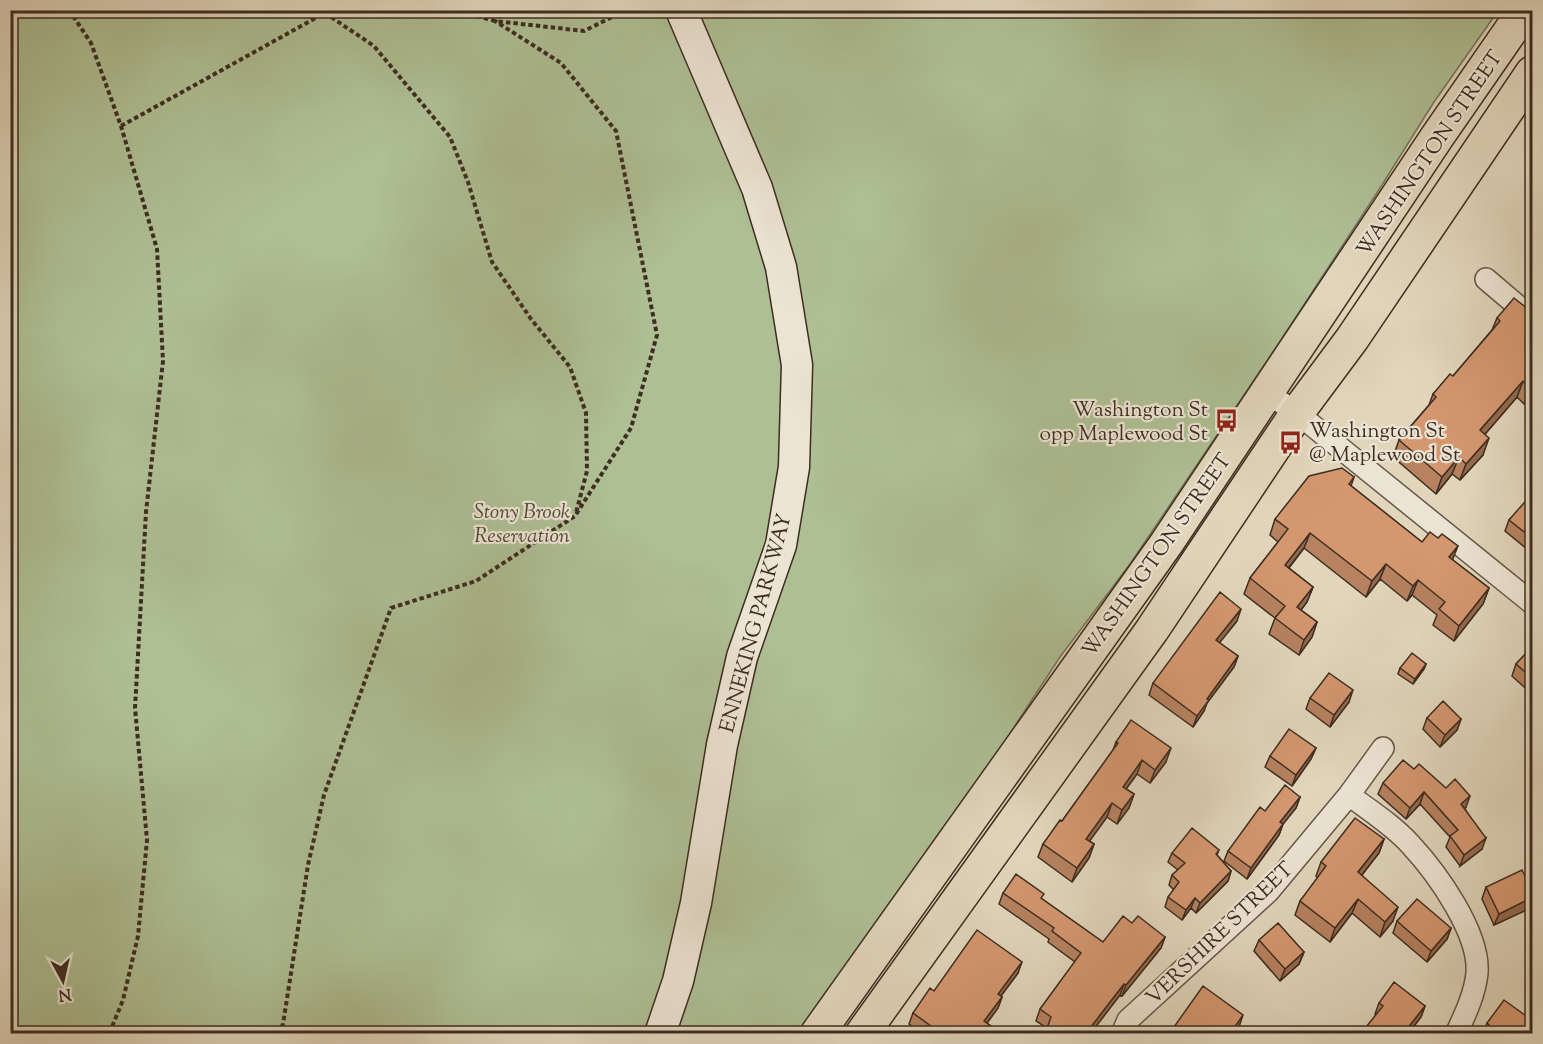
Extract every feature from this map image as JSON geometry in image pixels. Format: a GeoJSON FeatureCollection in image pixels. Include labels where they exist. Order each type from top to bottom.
{"type":"FeatureCollection","features":[{"type":"Feature","properties":{"kind":"main road","name":"ENNEKING PARKWAY"},"geometry":{"type":"LineString","coordinates":[[660,1034],[678,981],[696,903],[722,745],[742,657],[781,545],[794,467],[797,365],[781,267],[757,188],[681,10]]}},
{"type":"Feature","properties":{"kind":"main road","name":"WASHINGTON STREET"},"geometry":{"type":"LineString","coordinates":[[817,1034],[1166,544],[1437,137],[1526,10]]}},
{"type":"Feature","properties":{"kind":"main road","name":"WASHINGTON STREET"},"geometry":{"type":"LineString","coordinates":[[862,1034],[1152,630],[1297,413],[1352,339],[1533,73]]}},
{"type":"Feature","properties":{"kind":"street"},"geometry":{"type":"LineString","coordinates":[[1486,279],[1533,318]]}},
{"type":"Feature","properties":{"kind":"street"},"geometry":{"type":"LineString","coordinates":[[1267,393],[1297,413],[1533,603]]}},
{"type":"Feature","properties":{"kind":"street","name":"VERSHIRE STREET"},"geometry":{"type":"LineString","coordinates":[[1122,1034],[1128,1020],[1268,892],[1349,795],[1383,748]]}},
{"type":"Feature","properties":{"kind":"street"},"geometry":{"type":"LineString","coordinates":[[1349,795],[1410,843],[1453,900],[1475,948],[1477,973],[1467,1011],[1456,1034]]}},
{"type":"Feature","properties":{"kind":"path"},"geometry":{"type":"LineString","coordinates":[[69,10],[91,43],[121,126],[157,249],[163,361],[146,512],[135,708],[147,840],[138,936],[123,1000],[109,1034]]}},
{"type":"Feature","properties":{"kind":"path"},"geometry":{"type":"LineString","coordinates":[[455,10],[495,21],[584,31],[626,10]]}},
{"type":"Feature","properties":{"kind":"path"},"geometry":{"type":"LineString","coordinates":[[121,126],[328,12],[374,46],[450,137],[468,182],[492,262],[531,319],[570,367],[586,413],[587,471],[575,516]]}},
{"type":"Feature","properties":{"kind":"path"},"geometry":{"type":"LineString","coordinates":[[278,1034],[283,1024],[308,865],[324,795],[391,608],[476,581],[575,516],[631,428],[657,335],[616,131],[561,63],[495,21]]}},
{"type":"Feature","properties":{"kind":"green space","name":"Stony Brook Reservation"},"geometry":{"type":"Polygon","coordinates":[[[10,11],[1498,11],[1434,102],[1277,346],[1130,564],[1060,657],[942,837],[803,1034],[11,1033],[10,11]]]}},
{"type":"Feature","properties":{"kind":"building"},"geometry":{"type":"Polygon","coordinates":[[[1514,298],[1533,313],[1533,385],[1530,388],[1523,381],[1480,430],[1489,438],[1466,464],[1459,457],[1442,477],[1399,440],[1436,397],[1433,394],[1450,374],[1453,376],[1500,321],[1497,318],[1514,298]]]}},
{"type":"Feature","properties":{"kind":"building"},"geometry":{"type":"Polygon","coordinates":[[[1342,468],[1354,477],[1349,484],[1422,542],[1430,532],[1438,538],[1442,534],[1458,546],[1449,557],[1489,588],[1459,626],[1439,609],[1445,602],[1418,580],[1413,586],[1386,564],[1372,581],[1310,533],[1285,565],[1313,587],[1297,607],[1317,622],[1304,640],[1275,618],[1285,606],[1250,578],[1288,529],[1275,519],[1309,476],[1342,468]]]}},
{"type":"Feature","properties":{"kind":"building"},"geometry":{"type":"Polygon","coordinates":[[[1530,496],[1533,498],[1533,539],[1509,520],[1530,496]]]}},
{"type":"Feature","properties":{"kind":"building"},"geometry":{"type":"Polygon","coordinates":[[[1220,592],[1241,609],[1216,640],[1238,656],[1197,716],[1153,683],[1220,592]]]}},
{"type":"Feature","properties":{"kind":"building"},"geometry":{"type":"Polygon","coordinates":[[[1533,646],[1533,679],[1516,664],[1533,646]]]}},
{"type":"Feature","properties":{"kind":"building"},"geometry":{"type":"Polygon","coordinates":[[[1412,653],[1426,664],[1415,679],[1400,668],[1412,653]]]}},
{"type":"Feature","properties":{"kind":"building"},"geometry":{"type":"Polygon","coordinates":[[[1329,673],[1353,690],[1334,715],[1310,698],[1329,673]]]}},
{"type":"Feature","properties":{"kind":"building"},"geometry":{"type":"Polygon","coordinates":[[[1443,701],[1461,719],[1445,735],[1427,718],[1443,701]]]}},
{"type":"Feature","properties":{"kind":"building"},"geometry":{"type":"Polygon","coordinates":[[[1131,720],[1171,748],[1155,770],[1142,760],[1123,787],[1134,794],[1122,810],[1112,803],[1086,839],[1094,844],[1077,868],[1043,844],[1118,743],[1116,742],[1131,720]]]}},
{"type":"Feature","properties":{"kind":"building"},"geometry":{"type":"Polygon","coordinates":[[[1289,729],[1316,748],[1296,775],[1270,756],[1289,729]]]}},
{"type":"Feature","properties":{"kind":"building"},"geometry":{"type":"Polygon","coordinates":[[[1403,760],[1414,769],[1419,764],[1446,788],[1455,779],[1470,796],[1461,804],[1486,838],[1464,855],[1450,836],[1458,830],[1424,792],[1410,808],[1383,783],[1403,760]]]}},
{"type":"Feature","properties":{"kind":"building"},"geometry":{"type":"Polygon","coordinates":[[[1285,785],[1300,797],[1280,822],[1283,824],[1251,868],[1228,851],[1260,807],[1265,811],[1285,785]]]}},
{"type":"Feature","properties":{"kind":"building"},"geometry":{"type":"Polygon","coordinates":[[[1355,818],[1384,839],[1358,872],[1398,907],[1385,922],[1358,899],[1335,928],[1300,901],[1326,866],[1321,862],[1355,818]]]}},
{"type":"Feature","properties":{"kind":"building"},"geometry":{"type":"Polygon","coordinates":[[[1192,828],[1219,850],[1216,854],[1231,871],[1200,903],[1195,898],[1186,910],[1168,897],[1179,882],[1172,875],[1185,863],[1172,853],[1192,828]]]}},
{"type":"Feature","properties":{"kind":"building"},"geometry":{"type":"Polygon","coordinates":[[[1522,870],[1533,892],[1533,897],[1499,914],[1486,887],[1522,870]]]}},
{"type":"Feature","properties":{"kind":"building"},"geometry":{"type":"Polygon","coordinates":[[[1016,874],[1044,894],[1041,898],[1103,942],[1123,916],[1132,923],[1138,916],[1165,937],[1126,985],[1124,984],[1090,1028],[1088,1034],[1045,1034],[1051,1017],[1040,1009],[1081,953],[1052,931],[1054,928],[1003,893],[1016,874]]]}},
{"type":"Feature","properties":{"kind":"building"},"geometry":{"type":"Polygon","coordinates":[[[1417,899],[1451,928],[1431,951],[1397,921],[1417,899]]]}},
{"type":"Feature","properties":{"kind":"building"},"geometry":{"type":"Polygon","coordinates":[[[1278,923],[1304,952],[1285,969],[1259,940],[1278,923]]]}},
{"type":"Feature","properties":{"kind":"building"},"geometry":{"type":"Polygon","coordinates":[[[977,930],[1022,962],[998,994],[1002,997],[984,1021],[1002,1034],[974,1034],[972,1032],[970,1034],[942,1034],[913,1013],[930,988],[934,991],[977,930]]]}},
{"type":"Feature","properties":{"kind":"building"},"geometry":{"type":"Polygon","coordinates":[[[1394,982],[1425,1006],[1403,1034],[1364,1034],[1362,1032],[1383,1006],[1379,1003],[1394,982]]]}},
{"type":"Feature","properties":{"kind":"building"},"geometry":{"type":"Polygon","coordinates":[[[1203,986],[1243,1015],[1230,1034],[1169,1034],[1203,986]]]}},
{"type":"Feature","properties":{"kind":"building"},"geometry":{"type":"Polygon","coordinates":[[[1504,1000],[1533,1021],[1533,1028],[1529,1034],[1484,1034],[1490,1026],[1487,1023],[1504,1000]]]}},
{"type":"Feature","properties":{"kind":"place","name":"Washington St opp Maplewood St"},"geometry":{"type":"Point","coordinates":[1226,421]}},
{"type":"Feature","properties":{"kind":"place","name":"Washington St @ Maplewood St"},"geometry":{"type":"Point","coordinates":[1291,442]}}]}
